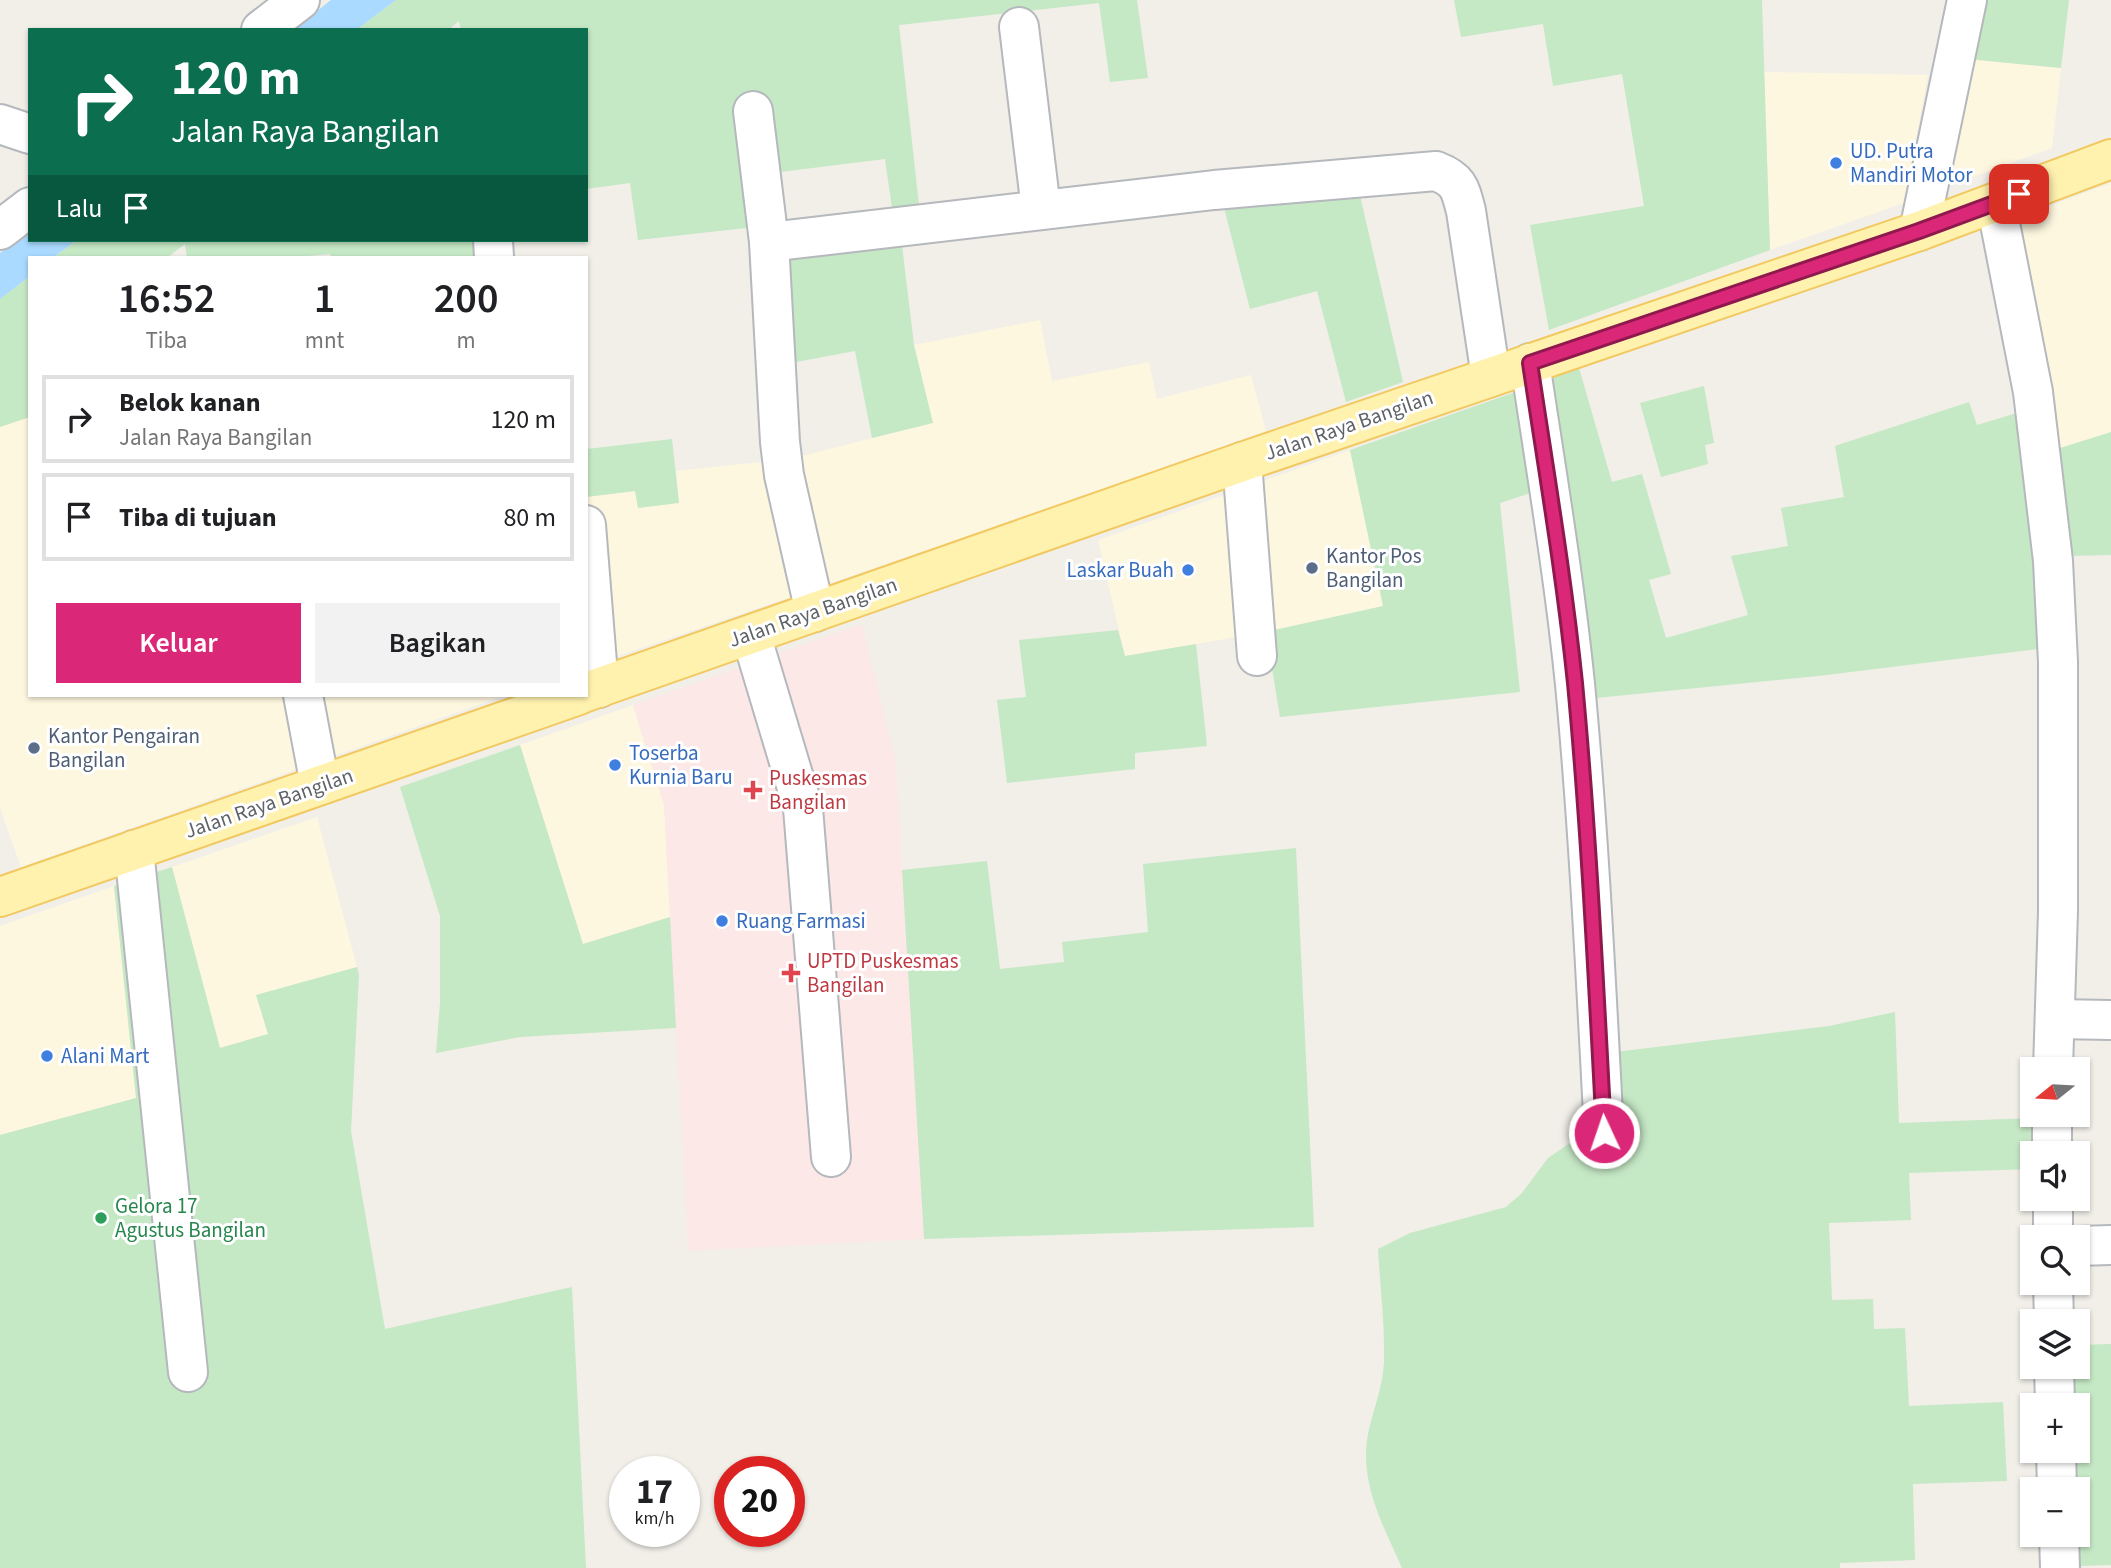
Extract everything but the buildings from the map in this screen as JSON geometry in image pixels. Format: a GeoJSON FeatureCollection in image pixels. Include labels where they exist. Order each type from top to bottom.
{"type":"FeatureCollection","features":[{"type":"Feature","properties":{"kind":"main road","name":"Jalan Raya Bangilan"},"geometry":{"type":"LineString","coordinates":[[588,692],[1242,462],[1919,231],[2111,159]]}},
{"type":"Feature","properties":{"kind":"main road","name":"Jalan Raya Bangilan"},"geometry":{"type":"LineString","coordinates":[[0,897],[574,697]]}},
{"type":"Feature","properties":{"kind":"street"},"geometry":{"type":"LineString","coordinates":[[264,28],[300,0]]}},
{"type":"Feature","properties":{"kind":"street"},"geometry":{"type":"LineString","coordinates":[[1919,231],[1967,0]]}},
{"type":"Feature","properties":{"kind":"street"},"geometry":{"type":"LineString","coordinates":[[1018,27],[1041,209]]}},
{"type":"Feature","properties":{"kind":"street"},"geometry":{"type":"LineString","coordinates":[[753,111],[769,242],[783,464],[815,612]]}},
{"type":"Feature","properties":{"kind":"street"},"geometry":{"type":"LineString","coordinates":[[0,124],[28,133]]}},
{"type":"Feature","properties":{"kind":"street"},"geometry":{"type":"LineString","coordinates":[[769,242],[1214,190],[1436,172],[1451,177],[1460,188],[1466,211],[1491,377]]}},
{"type":"Feature","properties":{"kind":"street"},"geometry":{"type":"LineString","coordinates":[[1996,203],[2033,393],[2053,561],[2058,662],[2058,911],[2053,1057]]}},
{"type":"Feature","properties":{"kind":"street"},"geometry":{"type":"LineString","coordinates":[[0,230],[28,209]]}},
{"type":"Feature","properties":{"kind":"street"},"geometry":{"type":"LineString","coordinates":[[1530,363],[1575,683],[1604,1133]]}},
{"type":"Feature","properties":{"kind":"street"},"geometry":{"type":"LineString","coordinates":[[1242,462],[1257,656]]}},
{"type":"Feature","properties":{"kind":"street"},"geometry":{"type":"LineString","coordinates":[[751,635],[803,808],[831,1157]]}},
{"type":"Feature","properties":{"kind":"street"},"geometry":{"type":"LineString","coordinates":[[303,697],[320,785]]}},
{"type":"Feature","properties":{"kind":"street"},"geometry":{"type":"LineString","coordinates":[[134,850],[188,1372]]}},
{"type":"Feature","properties":{"kind":"street"},"geometry":{"type":"LineString","coordinates":[[2055,1020],[2111,1020]]}},
{"type":"Feature","properties":{"kind":"street"},"geometry":{"type":"LineString","coordinates":[[2090,1246],[2111,1245]]}},
{"type":"Feature","properties":{"kind":"street"},"geometry":{"type":"LineString","coordinates":[[2059,1547],[2060,1568]]}},
{"type":"Feature","properties":{"kind":"shaded area"},"geometry":{"type":"Polygon","coordinates":[[[1968,59],[2061,68],[2052,148],[1940,189],[1968,59]]]}},
{"type":"Feature","properties":{"kind":"shaded area"},"geometry":{"type":"Polygon","coordinates":[[[1764,72],[1928,75],[1904,203],[1770,250],[1764,72]]]}},
{"type":"Feature","properties":{"kind":"shaded area"},"geometry":{"type":"Polygon","coordinates":[[[2111,183],[2111,432],[2054,450],[2010,221],[2111,183]]]}},
{"type":"Feature","properties":{"kind":"shaded area"},"geometry":{"type":"Polygon","coordinates":[[[1040,320],[1052,381],[1149,362],[1157,399],[1251,375],[1266,431],[1065,503],[588,666],[588,497],[636,491],[679,503],[676,471],[790,459],[932,423],[914,345],[1040,320]]]}},
{"type":"Feature","properties":{"kind":"shaded area"},"geometry":{"type":"Polygon","coordinates":[[[28,361],[28,697],[500,697],[21,867],[0,808],[0,381],[28,361]]]}},
{"type":"Feature","properties":{"kind":"shaded area"},"geometry":{"type":"Polygon","coordinates":[[[1350,450],[1383,606],[1266,632],[1125,656],[1098,540],[1350,450]]]}},
{"type":"Feature","properties":{"kind":"shaded area","name":"UPTD Puskesmas Bangilan"},"geometry":{"type":"Polygon","coordinates":[[[862,624],[896,762],[924,1239],[688,1251],[664,805],[633,705],[862,624]]]}},
{"type":"Feature","properties":{"kind":"shaded area"},"geometry":{"type":"Polygon","coordinates":[[[633,705],[664,805],[670,917],[583,944],[520,745],[633,705]]]}},
{"type":"Feature","properties":{"kind":"shaded area"},"geometry":{"type":"Polygon","coordinates":[[[317,817],[357,967],[257,995],[268,1034],[220,1048],[172,867],[317,817]]]}},
{"type":"Feature","properties":{"kind":"shaded area"},"geometry":{"type":"Polygon","coordinates":[[[114,886],[136,1098],[0,1135],[0,926],[114,886]]]}},
{"type":"Feature","properties":{"kind":"green space"},"geometry":{"type":"Polygon","coordinates":[[[396,0],[1137,0],[1148,78],[1110,82],[1099,3],[899,25],[919,205],[892,208],[885,159],[748,176],[755,227],[638,240],[630,183],[588,189],[588,28],[461,28],[459,21],[450,28],[359,28],[396,0]]]}},
{"type":"Feature","properties":{"kind":"green space"},"geometry":{"type":"Polygon","coordinates":[[[1454,0],[1762,0],[1770,250],[1549,330],[1530,225],[1644,206],[1622,74],[1553,86],[1543,24],[1461,37],[1454,0]]]}},
{"type":"Feature","properties":{"kind":"green space"},"geometry":{"type":"Polygon","coordinates":[[[1981,0],[2069,0],[2061,68],[1968,59],[1981,0]]]}},
{"type":"Feature","properties":{"kind":"green space"},"geometry":{"type":"Polygon","coordinates":[[[1359,191],[1403,382],[1346,402],[1317,291],[1250,309],[1222,200],[1359,191]]]}},
{"type":"Feature","properties":{"kind":"green space"},"geometry":{"type":"Polygon","coordinates":[[[901,237],[914,345],[933,423],[872,438],[855,351],[791,363],[779,252],[901,237]]]}},
{"type":"Feature","properties":{"kind":"green space"},"geometry":{"type":"Polygon","coordinates":[[[74,242],[484,242],[487,256],[187,256],[185,244],[169,256],[55,256],[74,242]]]}},
{"type":"Feature","properties":{"kind":"green space"},"geometry":{"type":"Polygon","coordinates":[[[28,278],[28,418],[0,427],[0,299],[28,278]]]}},
{"type":"Feature","properties":{"kind":"green space"},"geometry":{"type":"Polygon","coordinates":[[[1579,368],[1612,482],[1642,474],[1671,574],[1649,580],[1666,638],[1748,615],[1731,556],[1788,546],[1781,508],[1844,497],[1835,446],[1969,402],[1977,425],[2017,413],[2030,501],[2038,649],[1818,676],[1586,699],[1545,379],[1579,368]]]}},
{"type":"Feature","properties":{"kind":"green space"},"geometry":{"type":"Polygon","coordinates":[[[1704,386],[1714,443],[1705,445],[1708,464],[1661,477],[1640,403],[1704,386]]]}},
{"type":"Feature","properties":{"kind":"green space"},"geometry":{"type":"Polygon","coordinates":[[[1524,389],[1540,490],[1500,503],[1520,692],[1280,717],[1266,632],[1383,606],[1350,450],[1524,389]]]}},
{"type":"Feature","properties":{"kind":"green space"},"geometry":{"type":"Polygon","coordinates":[[[2111,432],[2111,555],[2067,556],[2054,450],[2111,432]]]}},
{"type":"Feature","properties":{"kind":"green space"},"geometry":{"type":"Polygon","coordinates":[[[672,439],[679,503],[638,508],[635,491],[588,497],[588,449],[672,439]]]}},
{"type":"Feature","properties":{"kind":"green space"},"geometry":{"type":"Polygon","coordinates":[[[1118,630],[1125,656],[1196,644],[1207,746],[1135,753],[1135,769],[1007,783],[997,700],[1026,697],[1019,640],[1118,630]]]}},
{"type":"Feature","properties":{"kind":"green space"},"geometry":{"type":"Polygon","coordinates":[[[520,745],[583,944],[670,917],[676,1028],[520,1037],[436,1053],[440,1003],[440,916],[400,787],[520,745]]]}},
{"type":"Feature","properties":{"kind":"green space"},"geometry":{"type":"Polygon","coordinates":[[[1296,848],[1314,1227],[924,1239],[902,870],[987,861],[1000,969],[1064,962],[1062,942],[1148,932],[1143,864],[1296,848]]]}},
{"type":"Feature","properties":{"kind":"green space","name":"Gelora 17 Agustus Bangilan"},"geometry":{"type":"Polygon","coordinates":[[[172,867],[220,1048],[268,1034],[256,995],[357,967],[359,975],[351,1131],[385,1329],[572,1287],[586,1568],[0,1568],[0,1135],[136,1098],[114,886],[172,867]]]}},
{"type":"Feature","properties":{"kind":"green space"},"geometry":{"type":"Polygon","coordinates":[[[1895,1012],[1899,1123],[2020,1119],[2020,1127],[2035,1127],[2036,1141],[2020,1141],[2020,1169],[1909,1173],[1911,1220],[1829,1223],[1832,1300],[1873,1299],[1874,1329],[1905,1328],[1909,1406],[2003,1402],[2007,1481],[1913,1484],[1915,1560],[1840,1563],[1840,1568],[1402,1568],[1375,1506],[1367,1474],[1367,1440],[1384,1362],[1378,1249],[1410,1233],[1506,1207],[1522,1193],[1548,1158],[1573,1141],[1586,1137],[1615,1052],[1829,1026],[1895,1012]]]}},
{"type":"Feature","properties":{"kind":"green space"},"geometry":{"type":"Polygon","coordinates":[[[2111,1344],[2111,1565],[2079,1566],[2078,1547],[2090,1547],[2090,1477],[2076,1477],[2075,1463],[2090,1463],[2090,1393],[2073,1393],[2072,1379],[2090,1379],[2090,1345],[2111,1344]]]}},
{"type":"Feature","properties":{"kind":"water"},"geometry":{"type":"Polygon","coordinates":[[[331,0],[396,0],[359,28],[296,28],[331,0]]]}},
{"type":"Feature","properties":{"kind":"water"},"geometry":{"type":"Polygon","coordinates":[[[28,232],[28,242],[74,242],[55,256],[28,256],[28,278],[0,299],[0,253],[28,232]]]}},
{"type":"Feature","properties":{"kind":"place","name":"UD. Putra Mandiri Motor"},"geometry":{"type":"Point","coordinates":[1836,163]}},
{"type":"Feature","properties":{"kind":"place","name":"Kantor Pos Bangilan"},"geometry":{"type":"Point","coordinates":[1312,568]}},
{"type":"Feature","properties":{"kind":"place","name":"Laskar Buah"},"geometry":{"type":"Point","coordinates":[1188,570]}},
{"type":"Feature","properties":{"kind":"place","name":"Kantor Pengairan Bangilan"},"geometry":{"type":"Point","coordinates":[34,748]}},
{"type":"Feature","properties":{"kind":"place","name":"Toserba Kurnia Baru"},"geometry":{"type":"Point","coordinates":[615,765]}},
{"type":"Feature","properties":{"kind":"place","name":"Puskesmas Bangilan"},"geometry":{"type":"Point","coordinates":[753,790]}},
{"type":"Feature","properties":{"kind":"place","name":"Ruang Farmasi"},"geometry":{"type":"Point","coordinates":[722,921]}},
{"type":"Feature","properties":{"kind":"place","name":"UPTD Puskesmas Bangilan"},"geometry":{"type":"Point","coordinates":[791,973]}},
{"type":"Feature","properties":{"kind":"place","name":"Alani Mart"},"geometry":{"type":"Point","coordinates":[47,1056]}},
{"type":"Feature","properties":{"kind":"place","name":"Gelora 17 Agustus Bangilan"},"geometry":{"type":"Point","coordinates":[101,1218]}},
{"type":"Feature","properties":{"kind":"route"},"geometry":{"type":"LineString","coordinates":[[1604,1133],[1575,683],[1530,363],[1919,231],[2019,194]]}}]}
